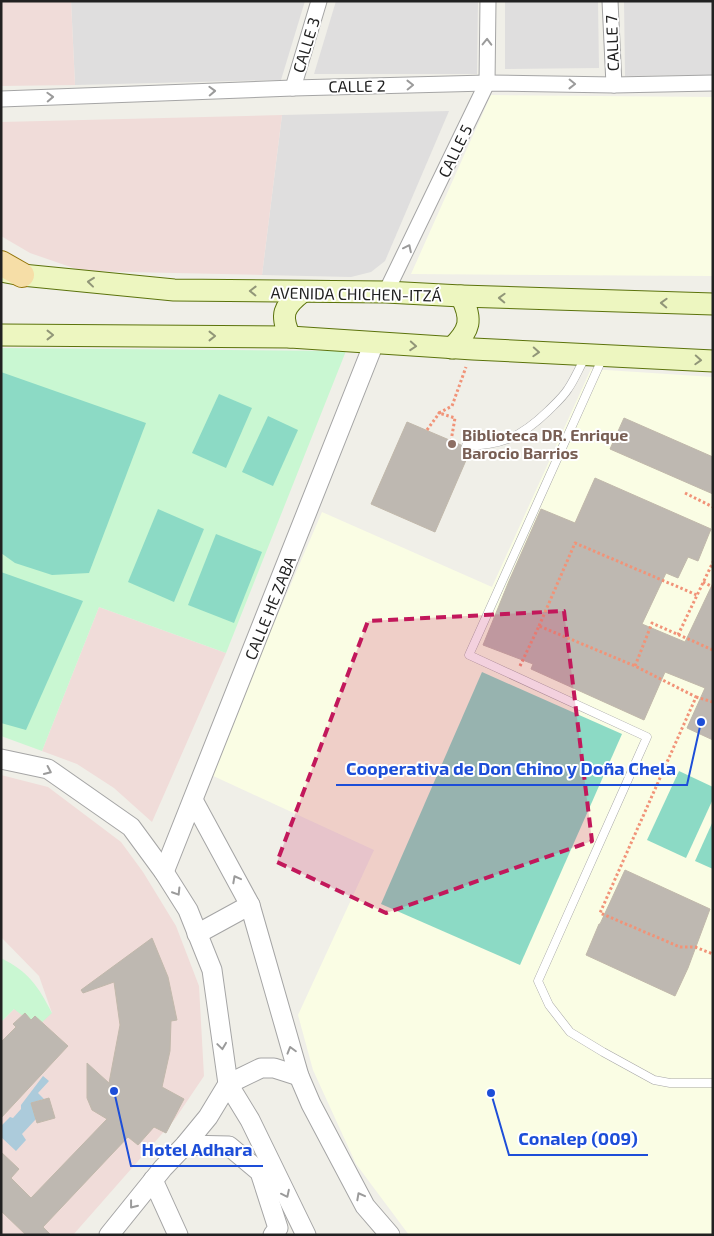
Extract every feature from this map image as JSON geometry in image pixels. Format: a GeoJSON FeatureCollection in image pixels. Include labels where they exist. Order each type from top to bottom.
{"type":"FeatureCollection","features":[{"type":"Feature","properties":{"kind":"main road"},"geometry":{"type":"LineString","coordinates":[[1,263],[12,273]]}},
{"type":"Feature","properties":{"kind":"main road","name":"AVENIDA CHICHEN-ITZÁ"},"geometry":{"type":"LineString","coordinates":[[12,273],[174,290],[386,292],[713,304]]}},
{"type":"Feature","properties":{"kind":"main road"},"geometry":{"type":"LineString","coordinates":[[290,337],[284,324],[285,311],[289,302],[302,292]]}},
{"type":"Feature","properties":{"kind":"main road"},"geometry":{"type":"LineString","coordinates":[[461,296],[468,309],[469,325],[462,338],[462,349]]}},
{"type":"Feature","properties":{"kind":"main road"},"geometry":{"type":"LineString","coordinates":[[1,335],[290,337],[462,349],[713,361]]}},
{"type":"Feature","properties":{"kind":"street","name":"CALLE 3"},"geometry":{"type":"LineString","coordinates":[[293,88],[319,1]]}},
{"type":"Feature","properties":{"kind":"street","name":"CALLE 5"},"geometry":{"type":"LineString","coordinates":[[386,292],[487,83],[488,1]]}},
{"type":"Feature","properties":{"kind":"street","name":"CALLE 7"},"geometry":{"type":"LineString","coordinates":[[610,1],[614,85]]}},
{"type":"Feature","properties":{"kind":"street","name":"CALLE 2"},"geometry":{"type":"LineString","coordinates":[[1,99],[487,83],[713,84]]}},
{"type":"Feature","properties":{"kind":"street","name":"CALLE HE ZABA"},"geometry":{"type":"LineString","coordinates":[[164,872],[374,344]]}},
{"type":"Feature","properties":{"kind":"street"},"geometry":{"type":"LineString","coordinates":[[1,759],[48,769],[131,827],[164,872],[188,910],[212,970],[228,1084],[250,1120],[306,1235]]}},
{"type":"Feature","properties":{"kind":"street"},"geometry":{"type":"LineString","coordinates":[[193,800],[250,906],[299,1076],[311,1104],[366,1206],[386,1232]]}},
{"type":"Feature","properties":{"kind":"street"},"geometry":{"type":"LineString","coordinates":[[197,934],[250,906]]}},
{"type":"Feature","properties":{"kind":"street"},"geometry":{"type":"LineString","coordinates":[[110,1235],[153,1180],[208,1117],[228,1084],[261,1068],[274,1068],[299,1076]]}},
{"type":"Feature","properties":{"kind":"street"},"geometry":{"type":"LineString","coordinates":[[185,1145],[229,1146],[260,1172],[278,1228],[273,1235]]}},
{"type":"Feature","properties":{"kind":"street"},"geometry":{"type":"LineString","coordinates":[[153,1180],[178,1235]]}},
{"type":"Feature","properties":{"kind":"lane"},"geometry":{"type":"LineString","coordinates":[[466,446],[481,446],[517,437],[535,424],[560,399],[595,355]]}},
{"type":"Feature","properties":{"kind":"lane"},"geometry":{"type":"LineString","coordinates":[[595,355],[469,655],[647,737],[538,982],[549,1005],[570,1032],[603,1052],[654,1080],[670,1083],[713,1083]]}},
{"type":"Feature","properties":{"kind":"path"},"geometry":{"type":"LineString","coordinates":[[427,430],[439,413],[452,406],[462,349]]}},
{"type":"Feature","properties":{"kind":"path"},"geometry":{"type":"LineString","coordinates":[[439,413],[455,418],[451,441]]}},
{"type":"Feature","properties":{"kind":"path"},"geometry":{"type":"LineString","coordinates":[[685,494],[713,507]]}},
{"type":"Feature","properties":{"kind":"path"},"geometry":{"type":"LineString","coordinates":[[538,626],[575,543],[697,595]]}},
{"type":"Feature","properties":{"kind":"path"},"geometry":{"type":"LineString","coordinates":[[678,635],[713,562]]}},
{"type":"Feature","properties":{"kind":"path"},"geometry":{"type":"LineString","coordinates":[[703,582],[713,586]]}},
{"type":"Feature","properties":{"kind":"path"},"geometry":{"type":"LineString","coordinates":[[636,666],[652,623],[713,650]]}},
{"type":"Feature","properties":{"kind":"path"},"geometry":{"type":"LineString","coordinates":[[696,697],[713,702]]}},
{"type":"Feature","properties":{"kind":"highlighted area"},"geometry":{"type":"Polygon","coordinates":[[[564,611],[592,841],[386,913],[277,862],[368,621],[564,611]]]}},
{"type":"Feature","properties":{"kind":"shaded area"},"geometry":{"type":"Polygon","coordinates":[[[1,1],[71,1],[75,85],[1,86],[1,1]]]}},
{"type":"Feature","properties":{"kind":"shaded area"},"geometry":{"type":"Polygon","coordinates":[[[71,1],[305,1],[281,80],[75,85],[71,1]]]}},
{"type":"Feature","properties":{"kind":"shaded area"},"geometry":{"type":"Polygon","coordinates":[[[336,1],[478,1],[477,74],[314,74],[336,1]]]}},
{"type":"Feature","properties":{"kind":"shaded area"},"geometry":{"type":"Polygon","coordinates":[[[505,1],[598,1],[599,68],[505,69],[505,1]]]}},
{"type":"Feature","properties":{"kind":"shaded area"},"geometry":{"type":"Polygon","coordinates":[[[624,1],[713,1],[713,75],[625,76],[624,1]]]}},
{"type":"Feature","properties":{"kind":"shaded area"},"geometry":{"type":"Polygon","coordinates":[[[491,95],[713,97],[713,276],[411,274],[491,95]]]}},
{"type":"Feature","properties":{"kind":"shaded area"},"geometry":{"type":"Polygon","coordinates":[[[449,111],[385,261],[371,272],[351,277],[262,275],[282,115],[449,111]]]}},
{"type":"Feature","properties":{"kind":"shaded area"},"geometry":{"type":"Polygon","coordinates":[[[282,115],[262,275],[82,271],[30,253],[1,236],[1,122],[282,115]]]}},
{"type":"Feature","properties":{"kind":"shaded area"},"geometry":{"type":"Polygon","coordinates":[[[591,369],[713,377],[713,1235],[409,1235],[356,1164],[313,1070],[298,1015],[374,850],[209,774],[322,512],[492,587],[591,369]]]}},
{"type":"Feature","properties":{"kind":"shaded area"},"geometry":{"type":"Polygon","coordinates":[[[99,607],[226,653],[152,822],[114,788],[77,764],[42,751],[99,607]]]}},
{"type":"Feature","properties":{"kind":"shaded area"},"geometry":{"type":"Polygon","coordinates":[[[1,775],[48,787],[121,842],[143,872],[176,926],[199,986],[204,1076],[175,1119],[73,1235],[1,1235],[1,1022],[14,1009],[52,1013],[39,976],[1,937],[1,775]]]}},
{"type":"Feature","properties":{"kind":"green space"},"geometry":{"type":"Polygon","coordinates":[[[1,348],[346,351],[226,653],[99,607],[42,751],[1,736],[1,348]]]}},
{"type":"Feature","properties":{"kind":"green space"},"geometry":{"type":"Polygon","coordinates":[[[1,372],[146,423],[89,573],[52,575],[15,563],[1,553],[1,372]]]}},
{"type":"Feature","properties":{"kind":"green space"},"geometry":{"type":"Polygon","coordinates":[[[219,394],[252,408],[226,468],[192,453],[219,394]]]}},
{"type":"Feature","properties":{"kind":"green space"},"geometry":{"type":"Polygon","coordinates":[[[268,416],[298,430],[273,486],[242,472],[268,416]]]}},
{"type":"Feature","properties":{"kind":"green space"},"geometry":{"type":"Polygon","coordinates":[[[158,509],[204,529],[174,602],[128,582],[158,509]]]}},
{"type":"Feature","properties":{"kind":"green space"},"geometry":{"type":"Polygon","coordinates":[[[216,534],[262,552],[234,623],[188,605],[216,534]]]}},
{"type":"Feature","properties":{"kind":"green space"},"geometry":{"type":"Polygon","coordinates":[[[1,572],[83,601],[26,730],[1,723],[1,572]]]}},
{"type":"Feature","properties":{"kind":"green space"},"geometry":{"type":"Polygon","coordinates":[[[482,672],[622,734],[520,965],[381,904],[482,672]]]}},
{"type":"Feature","properties":{"kind":"green space"},"geometry":{"type":"Polygon","coordinates":[[[679,771],[713,787],[713,799],[686,858],[647,840],[679,771]]]}},
{"type":"Feature","properties":{"kind":"green space"},"geometry":{"type":"Polygon","coordinates":[[[713,821],[713,869],[695,861],[713,821]]]}},
{"type":"Feature","properties":{"kind":"green space"},"geometry":{"type":"Polygon","coordinates":[[[1,958],[26,974],[42,995],[52,1013],[37,1027],[14,1009],[1,1022],[1,958]]]}},
{"type":"Feature","properties":{"kind":"water"},"geometry":{"type":"Polygon","coordinates":[[[43,1076],[49,1081],[38,1093],[44,1099],[31,1103],[36,1119],[22,1134],[26,1140],[16,1151],[1,1137],[1,1126],[10,1117],[13,1118],[21,1109],[21,1105],[43,1076]]]}},
{"type":"Feature","properties":{"kind":"building"},"geometry":{"type":"Polygon","coordinates":[[[624,418],[713,457],[713,494],[610,449],[624,418]]]}},
{"type":"Feature","properties":{"kind":"building"},"geometry":{"type":"Polygon","coordinates":[[[407,422],[461,445],[461,449],[464,451],[470,451],[435,532],[371,504],[407,422]]]}},
{"type":"Feature","properties":{"kind":"building"},"geometry":{"type":"Polygon","coordinates":[[[595,478],[711,529],[698,561],[688,557],[678,578],[666,573],[642,624],[685,642],[713,583],[713,740],[687,728],[705,688],[665,672],[644,720],[531,669],[533,664],[483,645],[541,509],[575,523],[595,478]]]}},
{"type":"Feature","properties":{"kind":"building"},"geometry":{"type":"Polygon","coordinates":[[[625,870],[710,909],[688,968],[675,996],[586,955],[625,870]]]}},
{"type":"Feature","properties":{"kind":"building"},"geometry":{"type":"Polygon","coordinates":[[[152,938],[168,977],[177,1020],[171,1021],[170,1051],[162,1087],[184,1099],[166,1133],[154,1127],[138,1145],[128,1137],[43,1227],[51,1235],[26,1235],[1,1211],[1,1152],[19,1169],[11,1178],[31,1198],[107,1119],[92,1110],[87,1098],[87,1063],[109,1083],[120,1025],[114,982],[83,993],[81,990],[152,938]]]}},
{"type":"Feature","properties":{"kind":"building"},"geometry":{"type":"Polygon","coordinates":[[[25,1013],[31,1020],[35,1016],[68,1046],[1,1118],[1,1042],[16,1027],[13,1024],[25,1013]]]}},
{"type":"Feature","properties":{"kind":"building"},"geometry":{"type":"Polygon","coordinates":[[[49,1098],[55,1118],[37,1123],[31,1103],[49,1098]]]}},
{"type":"Feature","properties":{"kind":"place","name":"Biblioteca DR. Enrique Barocio Barrios"},"geometry":{"type":"Point","coordinates":[452,444]}},
{"type":"Feature","properties":{"kind":"place","name":"Cooperativa de Don Chino y Doña Chela"},"geometry":{"type":"Point","coordinates":[701,722]}},
{"type":"Feature","properties":{"kind":"place","name":"Hotel Adhara"},"geometry":{"type":"Point","coordinates":[114,1091]}},
{"type":"Feature","properties":{"kind":"place","name":"Conalep (009)"},"geometry":{"type":"Point","coordinates":[491,1093]}}]}
